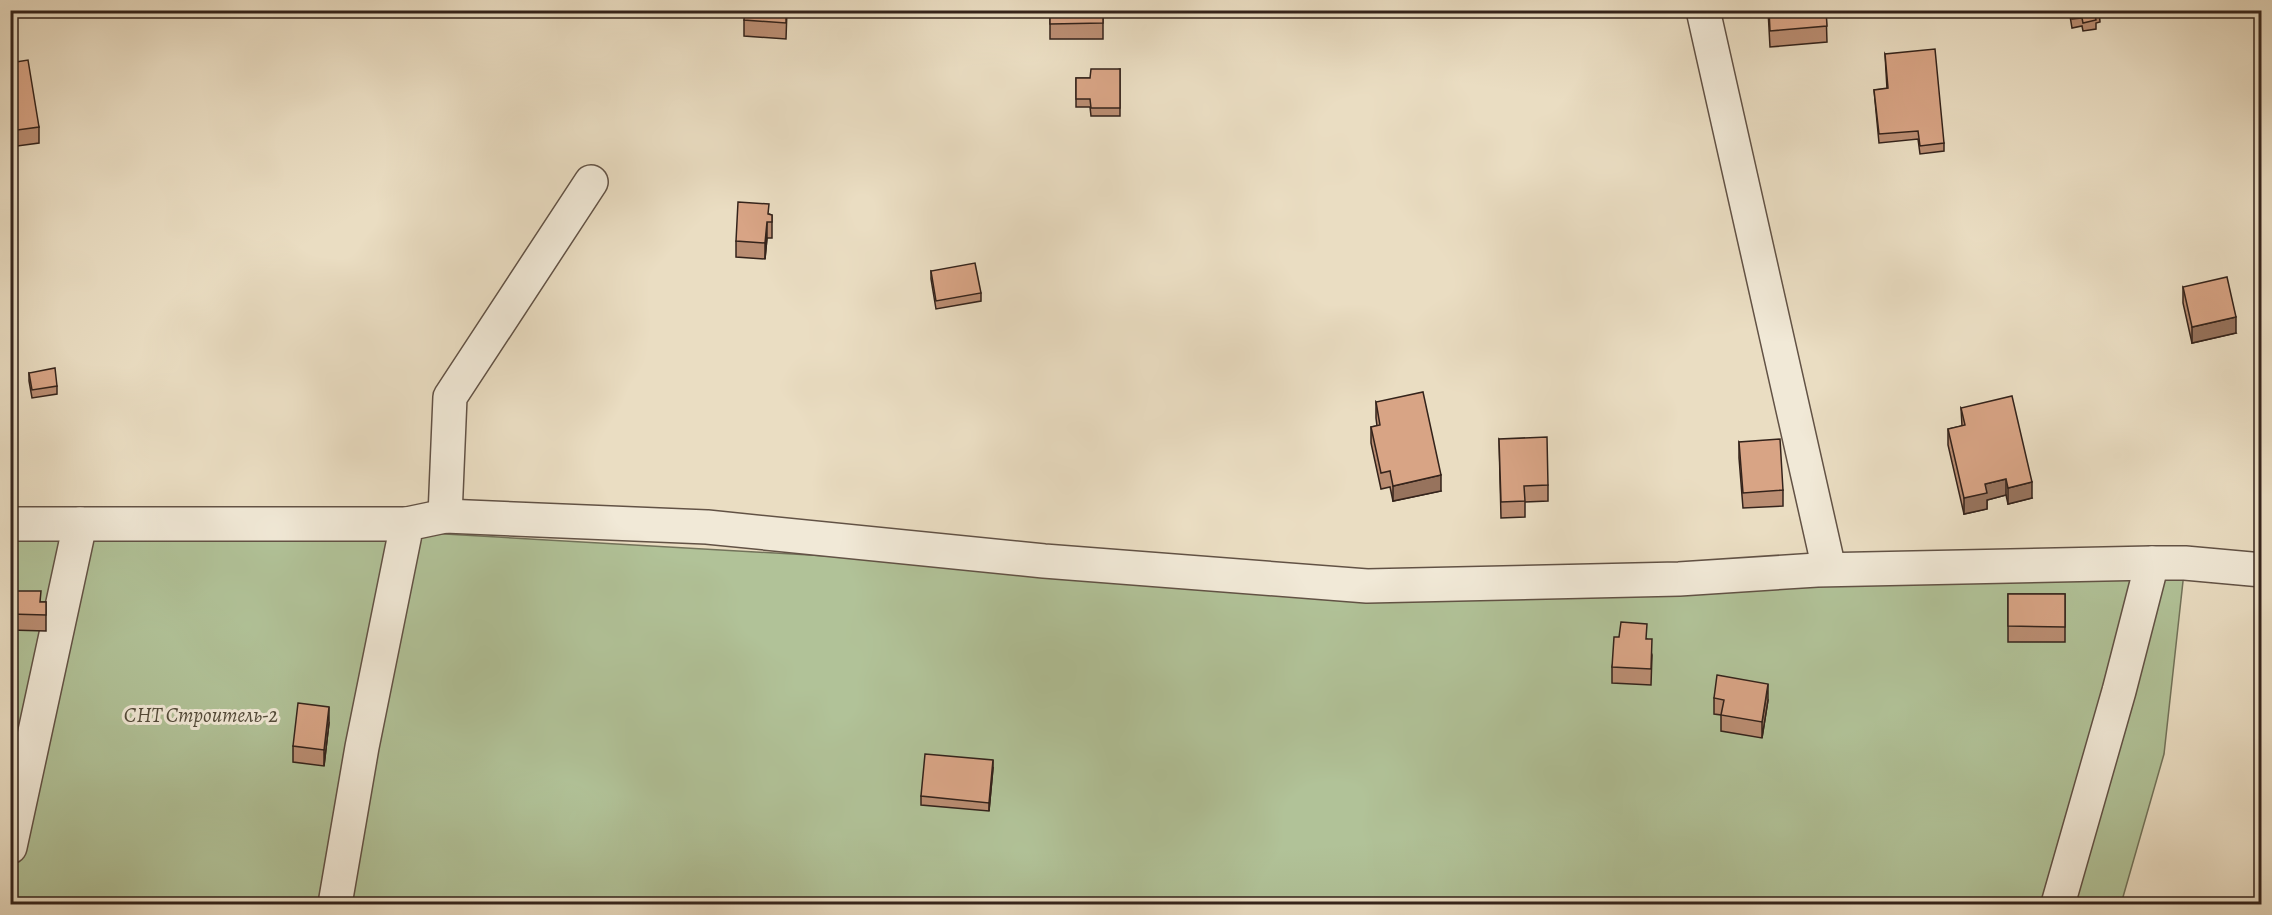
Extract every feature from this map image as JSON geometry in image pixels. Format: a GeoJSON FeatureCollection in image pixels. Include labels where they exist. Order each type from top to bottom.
{"type":"FeatureCollection","features":[{"type":"Feature","properties":{"kind":"street"},"geometry":{"type":"LineString","coordinates":[[1703,10],[1829,569]]}},
{"type":"Feature","properties":{"kind":"street"},"geometry":{"type":"LineString","coordinates":[[445,516],[450,397],[591,182]]}},
{"type":"Feature","properties":{"kind":"street"},"geometry":{"type":"LineString","coordinates":[[10,524],[407,524],[445,516],[707,527],[1044,561],[1367,586],[1679,579],[1829,569],[2152,562],[2262,570]]}},
{"type":"Feature","properties":{"kind":"street"},"geometry":{"type":"LineString","coordinates":[[10,847],[80,524]]}},
{"type":"Feature","properties":{"kind":"street"},"geometry":{"type":"LineString","coordinates":[[335,904],[362,747],[407,524]]}},
{"type":"Feature","properties":{"kind":"street"},"geometry":{"type":"LineString","coordinates":[[2058,904],[2119,691],[2152,562]]}},
{"type":"Feature","properties":{"kind":"green space","name":"СНТ Строитель-2"},"geometry":{"type":"Polygon","coordinates":[[[11,518],[410,532],[1382,588],[2185,563],[2164,754],[2121,904],[11,904],[11,518]]]}},
{"type":"Feature","properties":{"kind":"building"},"geometry":{"type":"Polygon","coordinates":[[[745,10],[786,10],[786,23],[744,20],[745,10]]]}},
{"type":"Feature","properties":{"kind":"building"},"geometry":{"type":"Polygon","coordinates":[[[1050,10],[1103,10],[1103,23],[1050,24],[1050,10]]]}},
{"type":"Feature","properties":{"kind":"building"},"geometry":{"type":"Polygon","coordinates":[[[1769,10],[1826,10],[1827,26],[1770,31],[1769,10]]]}},
{"type":"Feature","properties":{"kind":"building"},"geometry":{"type":"Polygon","coordinates":[[[2070,10],[2099,10],[2100,14],[2095,15],[2096,20],[2083,23],[2082,18],[2072,19],[2070,10]]]}},
{"type":"Feature","properties":{"kind":"building"},"geometry":{"type":"Polygon","coordinates":[[[1935,49],[1944,143],[1920,146],[1918,131],[1879,134],[1874,90],[1888,88],[1885,54],[1935,49]]]}},
{"type":"Feature","properties":{"kind":"building"},"geometry":{"type":"Polygon","coordinates":[[[28,60],[39,127],[10,131],[10,63],[28,60]]]}},
{"type":"Feature","properties":{"kind":"building"},"geometry":{"type":"Polygon","coordinates":[[[1091,69],[1120,69],[1120,108],[1091,108],[1090,99],[1076,99],[1076,78],[1090,78],[1091,69]]]}},
{"type":"Feature","properties":{"kind":"building"},"geometry":{"type":"Polygon","coordinates":[[[738,202],[769,204],[768,214],[772,215],[772,222],[767,222],[765,243],[736,241],[738,202]]]}},
{"type":"Feature","properties":{"kind":"building"},"geometry":{"type":"Polygon","coordinates":[[[975,263],[981,293],[936,301],[931,271],[975,263]]]}},
{"type":"Feature","properties":{"kind":"building"},"geometry":{"type":"Polygon","coordinates":[[[2227,277],[2236,317],[2192,327],[2183,287],[2227,277]]]}},
{"type":"Feature","properties":{"kind":"building"},"geometry":{"type":"Polygon","coordinates":[[[55,368],[57,386],[32,390],[29,373],[55,368]]]}},
{"type":"Feature","properties":{"kind":"building"},"geometry":{"type":"Polygon","coordinates":[[[1423,392],[1441,475],[1393,486],[1390,471],[1381,473],[1371,427],[1380,425],[1376,402],[1423,392]]]}},
{"type":"Feature","properties":{"kind":"building"},"geometry":{"type":"Polygon","coordinates":[[[2012,396],[2032,482],[2008,488],[2006,479],[1985,484],[1987,493],[1964,498],[1948,429],[1965,425],[1961,408],[2012,396]]]}},
{"type":"Feature","properties":{"kind":"building"},"geometry":{"type":"Polygon","coordinates":[[[1547,437],[1548,485],[1524,486],[1525,501],[1501,502],[1499,439],[1547,437]]]}},
{"type":"Feature","properties":{"kind":"building"},"geometry":{"type":"Polygon","coordinates":[[[1780,439],[1783,490],[1743,493],[1739,442],[1780,439]]]}},
{"type":"Feature","properties":{"kind":"building"},"geometry":{"type":"Polygon","coordinates":[[[10,591],[41,591],[40,602],[46,602],[46,615],[10,614],[10,591]]]}},
{"type":"Feature","properties":{"kind":"building"},"geometry":{"type":"Polygon","coordinates":[[[2008,594],[2065,594],[2065,627],[2008,626],[2008,594]]]}},
{"type":"Feature","properties":{"kind":"building"},"geometry":{"type":"Polygon","coordinates":[[[1621,622],[1647,624],[1646,639],[1652,639],[1651,669],[1612,667],[1614,637],[1619,637],[1621,622]]]}},
{"type":"Feature","properties":{"kind":"building"},"geometry":{"type":"Polygon","coordinates":[[[1717,675],[1768,684],[1762,722],[1721,715],[1724,700],[1714,698],[1717,675]]]}},
{"type":"Feature","properties":{"kind":"building"},"geometry":{"type":"Polygon","coordinates":[[[298,703],[329,707],[324,750],[293,746],[298,703]]]}},
{"type":"Feature","properties":{"kind":"building"},"geometry":{"type":"Polygon","coordinates":[[[925,754],[993,760],[989,803],[921,796],[925,754]]]}}]}
